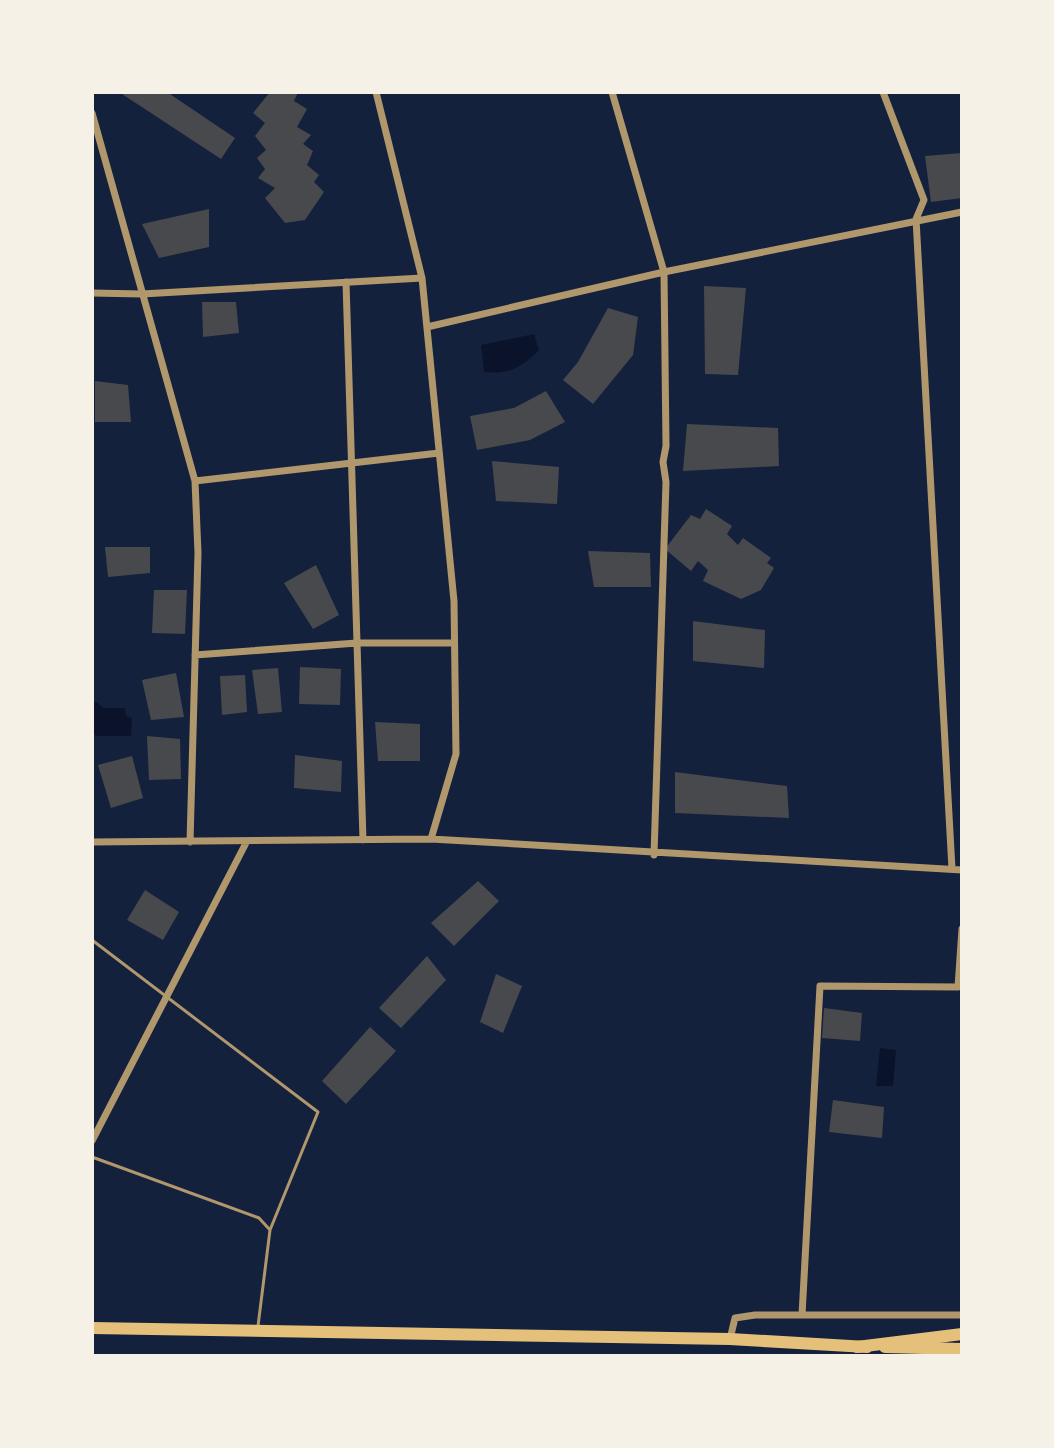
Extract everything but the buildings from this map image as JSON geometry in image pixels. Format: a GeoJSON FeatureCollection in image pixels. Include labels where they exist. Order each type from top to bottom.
{"type":"FeatureCollection","features":[{"type":"Feature","properties":{"kind":"highway"},"geometry":{"type":"LineString","coordinates":[[92,1328],[730,1339],[857,1347],[962,1349]]}},
{"type":"Feature","properties":{"kind":"highway"},"geometry":{"type":"LineString","coordinates":[[857,1347],[962,1334]]}},
{"type":"Feature","properties":{"kind":"street"},"geometry":{"type":"LineString","coordinates":[[376,92],[422,278],[454,601],[456,754],[431,839]]}},
{"type":"Feature","properties":{"kind":"street"},"geometry":{"type":"LineString","coordinates":[[612,92],[664,272],[666,446],[663,462],[666,482],[654,855]]}},
{"type":"Feature","properties":{"kind":"street"},"geometry":{"type":"LineString","coordinates":[[883,92],[924,200],[916,219],[952,869]]}},
{"type":"Feature","properties":{"kind":"street"},"geometry":{"type":"LineString","coordinates":[[92,113],[195,481],[195,655],[190,842]]}},
{"type":"Feature","properties":{"kind":"street"},"geometry":{"type":"LineString","coordinates":[[427,327],[664,272],[962,212]]}},
{"type":"Feature","properties":{"kind":"street"},"geometry":{"type":"LineString","coordinates":[[92,293],[142,294],[422,278]]}},
{"type":"Feature","properties":{"kind":"street"},"geometry":{"type":"LineString","coordinates":[[346,282],[363,840]]}},
{"type":"Feature","properties":{"kind":"street"},"geometry":{"type":"LineString","coordinates":[[195,481],[439,453]]}},
{"type":"Feature","properties":{"kind":"street"},"geometry":{"type":"LineString","coordinates":[[195,655],[357,643],[454,643]]}},
{"type":"Feature","properties":{"kind":"street"},"geometry":{"type":"LineString","coordinates":[[92,842],[431,839],[654,855],[962,870]]}},
{"type":"Feature","properties":{"kind":"street"},"geometry":{"type":"LineString","coordinates":[[92,1139],[247,841]]}},
{"type":"Feature","properties":{"kind":"street"},"geometry":{"type":"LineString","coordinates":[[802,1315],[820,986],[958,987],[962,929]]}},
{"type":"Feature","properties":{"kind":"street"},"geometry":{"type":"LineString","coordinates":[[730,1339],[735,1318],[962,1315]]}},
{"type":"Feature","properties":{"kind":"lane"},"geometry":{"type":"LineString","coordinates":[[92,940],[318,1112],[270,1230],[257,1331]]}},
{"type":"Feature","properties":{"kind":"lane"},"geometry":{"type":"LineString","coordinates":[[92,1157],[259,1218],[270,1230]]}},
{"type":"Feature","properties":{"kind":"water"},"geometry":{"type":"Polygon","coordinates":[[[534,334],[539,350],[527,361],[508,371],[484,372],[481,345],[534,334]]]}},
{"type":"Feature","properties":{"kind":"water"},"geometry":{"type":"Polygon","coordinates":[[[97,702],[103,708],[125,708],[126,716],[132,718],[131,736],[96,736],[92,732],[92,703],[97,702]]]}},
{"type":"Feature","properties":{"kind":"water"},"geometry":{"type":"Polygon","coordinates":[[[880,1048],[896,1050],[893,1086],[876,1086],[880,1048]]]}}]}
